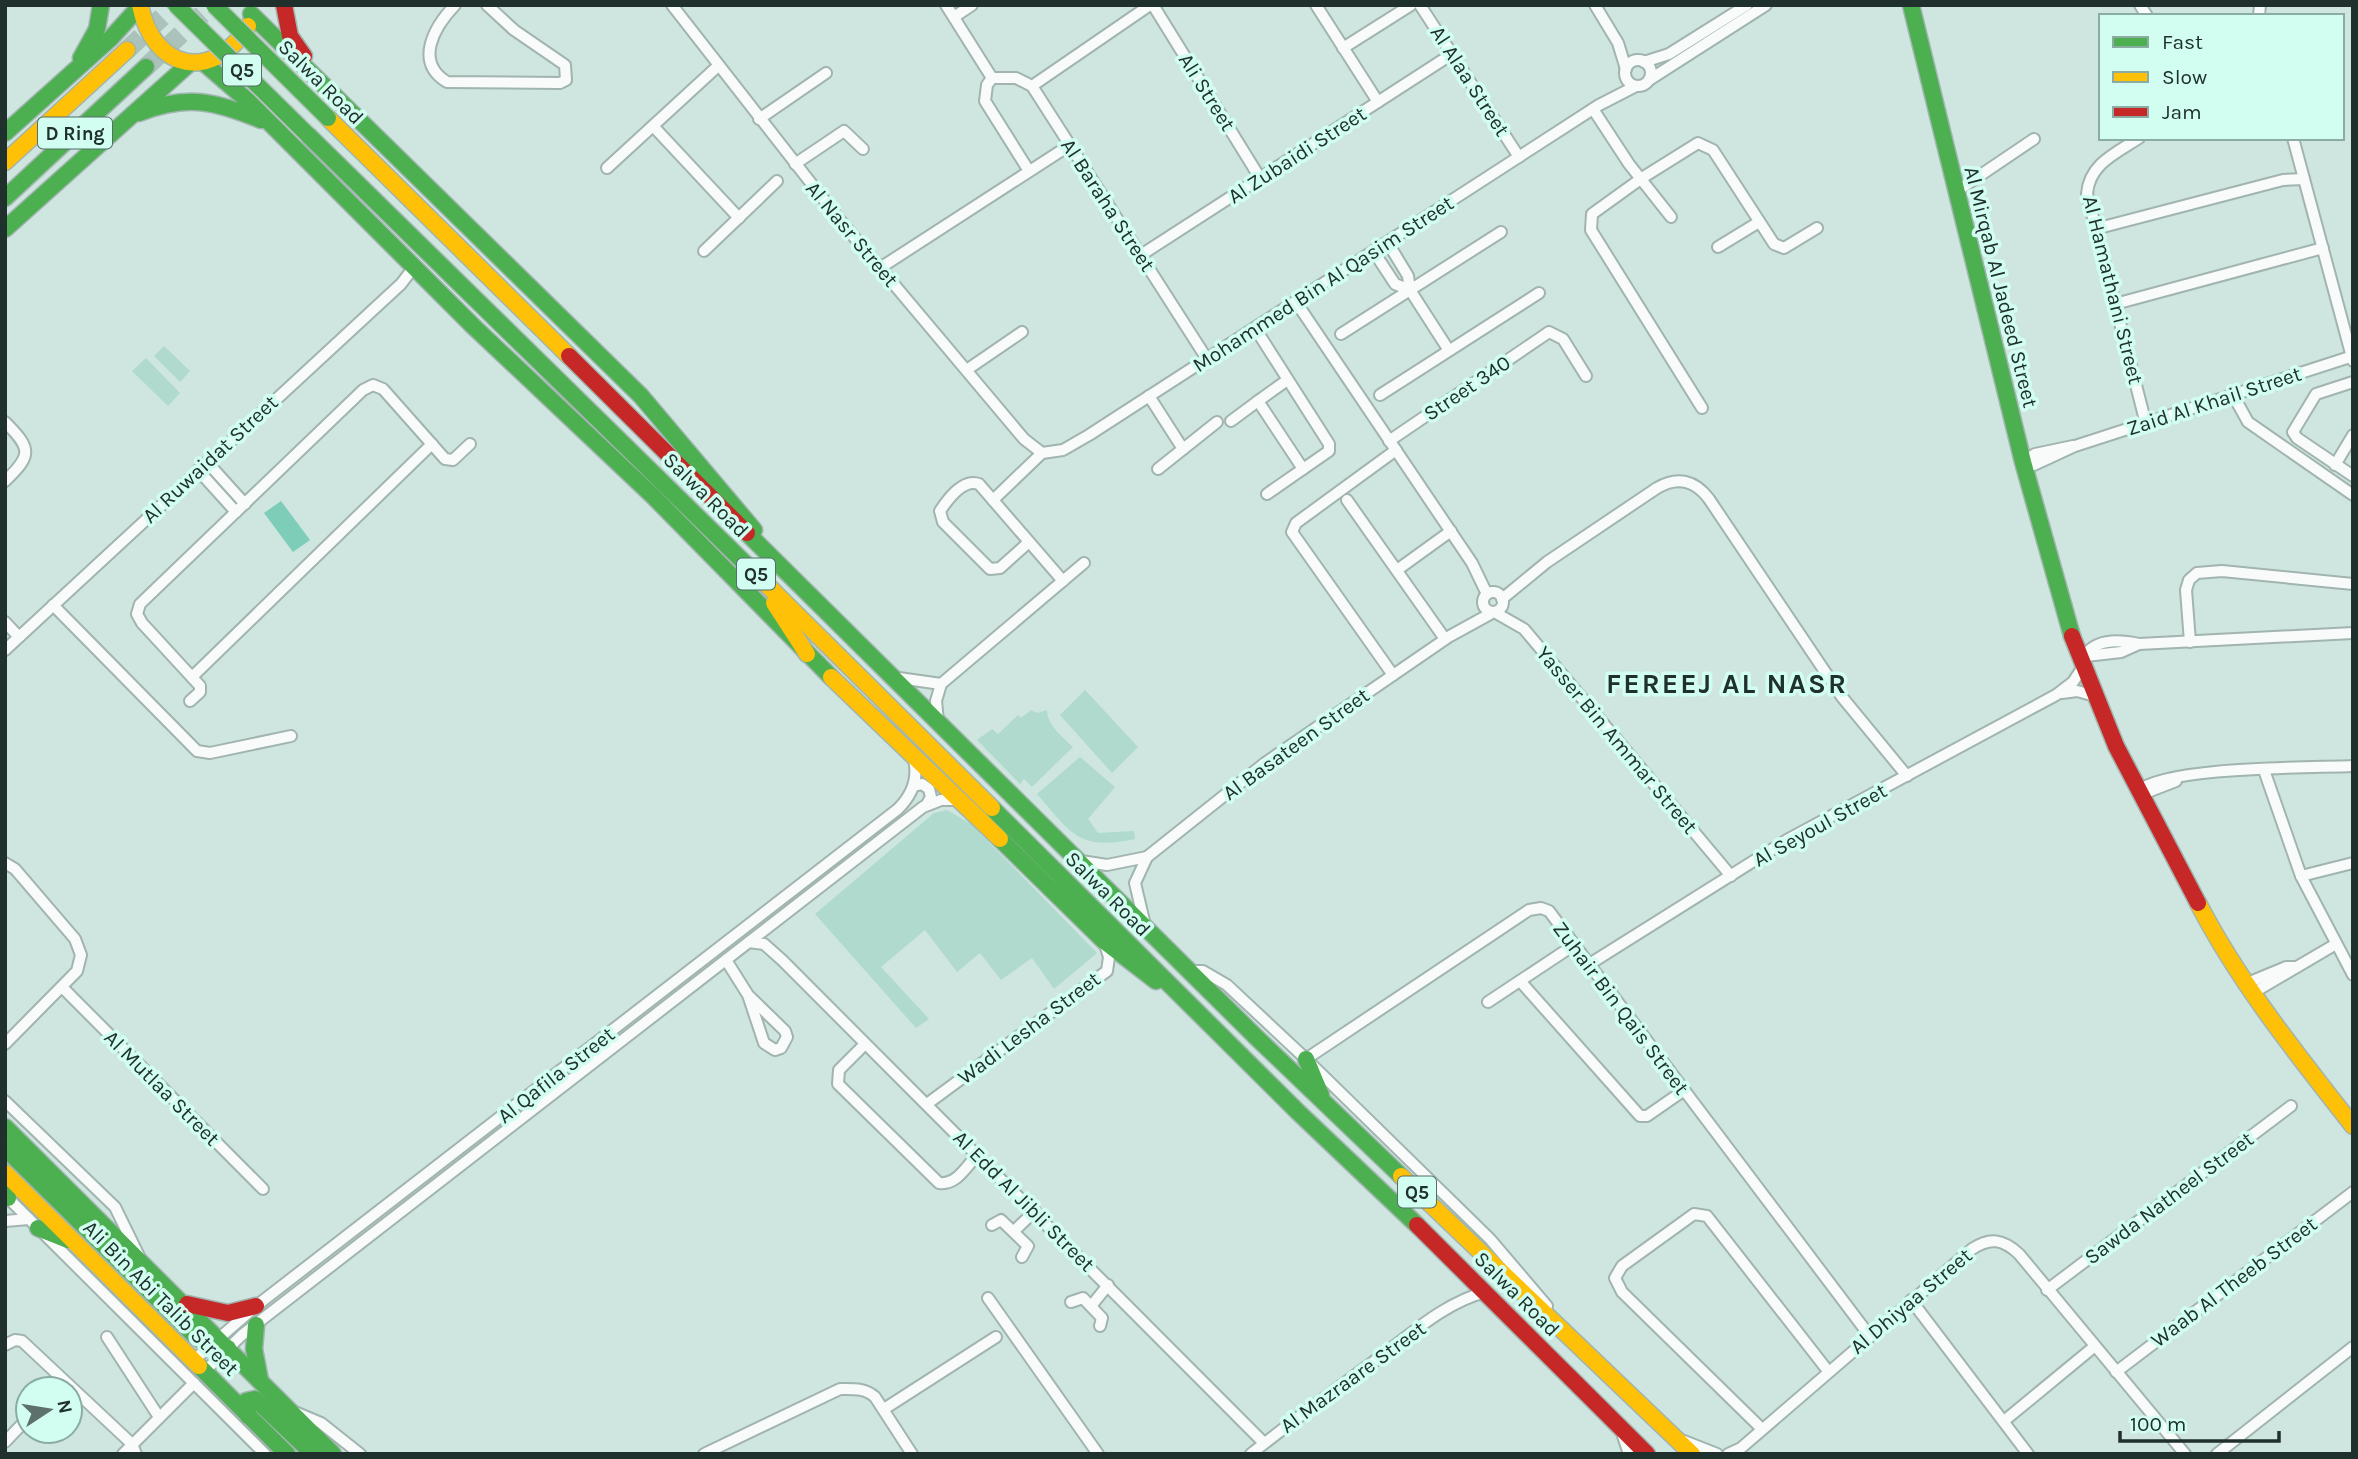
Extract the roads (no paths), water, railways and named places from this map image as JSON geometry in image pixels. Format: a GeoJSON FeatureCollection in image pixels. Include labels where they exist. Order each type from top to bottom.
{"type":"FeatureCollection","features":[{"type":"Feature","properties":{"kind":"main road"},"geometry":{"type":"LineString","coordinates":[[74,71],[97,29],[101,5]]}},
{"type":"Feature","properties":{"kind":"main road","name":"Salwa Road"},"geometry":{"type":"LineString","coordinates":[[176,5],[754,572],[1202,1017],[1486,1292],[1647,1454]]}},
{"type":"Feature","properties":{"kind":"main road","name":"Salwa Road"},"geometry":{"type":"LineString","coordinates":[[214,5],[785,574],[895,677],[1075,859],[1324,1103],[1692,1454]]}},
{"type":"Feature","properties":{"kind":"main road"},"geometry":{"type":"LineString","coordinates":[[284,5],[293,43],[336,90],[340,101]]}},
{"type":"Feature","properties":{"kind":"main road","name":"Al Mirqab Al Jadeed Street"},"geometry":{"type":"LineString","coordinates":[[1910,5],[2023,463],[2060,600],[2121,744],[2122,756]]}},
{"type":"Feature","properties":{"kind":"main road","name":"D Ring"},"geometry":{"type":"LineString","coordinates":[[5,133],[74,71],[140,6]]}},
{"type":"Feature","properties":{"kind":"main road","name":"Salwa Road"},"geometry":{"type":"LineString","coordinates":[[140,6],[144,27],[154,45],[170,58],[197,63],[268,122],[414,267],[653,496],[807,654],[911,751],[1104,941],[1202,1017]]}},
{"type":"Feature","properties":{"kind":"main road"},"geometry":{"type":"LineString","coordinates":[[197,63],[224,55],[240,41],[251,8]]}},
{"type":"Feature","properties":{"kind":"main road","name":"Salwa Road"},"geometry":{"type":"LineString","coordinates":[[251,8],[306,68],[641,396],[729,498],[785,574]]}},
{"type":"Feature","properties":{"kind":"main road","name":"D Ring"},"geometry":{"type":"LineString","coordinates":[[5,162],[127,50]]}},
{"type":"Feature","properties":{"kind":"main road","name":"D Ring"},"geometry":{"type":"LineString","coordinates":[[5,229],[127,118],[197,63]]}},
{"type":"Feature","properties":{"kind":"main road"},"geometry":{"type":"LineString","coordinates":[[268,122],[262,103],[269,77],[287,66],[306,68]]}},
{"type":"Feature","properties":{"kind":"main road","name":"D Ring"},"geometry":{"type":"LineString","coordinates":[[5,198],[146,67]]}},
{"type":"Feature","properties":{"kind":"main road"},"geometry":{"type":"LineString","coordinates":[[127,118],[163,103],[199,99],[268,122]]}},
{"type":"Feature","properties":{"kind":"main road"},"geometry":{"type":"LineString","coordinates":[[754,572],[807,654]]}},
{"type":"Feature","properties":{"kind":"main road","name":"Al Mirqab Al Jadeed Street"},"geometry":{"type":"LineString","coordinates":[[2085,659],[2095,696],[2139,793],[2215,936],[2248,989],[2319,1086],[2353,1126]]}},
{"type":"Feature","properties":{"kind":"main road"},"geometry":{"type":"LineString","coordinates":[[1306,1059],[1324,1103]]}},
{"type":"Feature","properties":{"kind":"main road","name":"Ali Bin Abi Talib Street"},"geometry":{"type":"LineString","coordinates":[[5,1127],[184,1303],[218,1344],[260,1380],[333,1454]]}},
{"type":"Feature","properties":{"kind":"main road"},"geometry":{"type":"LineString","coordinates":[[5,1148],[218,1344]]}},
{"type":"Feature","properties":{"kind":"main road","name":"Ali Bin Abi Talib Street"},"geometry":{"type":"LineString","coordinates":[[5,1173],[198,1372],[287,1454]]}},
{"type":"Feature","properties":{"kind":"main road"},"geometry":{"type":"LineString","coordinates":[[33,1223],[76,1244]]}},
{"type":"Feature","properties":{"kind":"main road"},"geometry":{"type":"LineString","coordinates":[[184,1303],[228,1313],[256,1306]]}},
{"type":"Feature","properties":{"kind":"main road"},"geometry":{"type":"LineString","coordinates":[[256,1325],[254,1349],[260,1380]]}},
{"type":"Feature","properties":{"kind":"main road"},"geometry":{"type":"LineString","coordinates":[[248,1416],[246,1401],[255,1399],[313,1454]]}},
{"type":"Feature","properties":{"kind":"street"},"geometry":{"type":"LineString","coordinates":[[455,5],[436,25],[431,40],[430,66],[437,76],[447,82],[560,83],[566,80],[565,65],[514,30],[487,5]]}},
{"type":"Feature","properties":{"kind":"street","name":"Al Nasr Street"},"geometry":{"type":"LineString","coordinates":[[672,5],[759,119],[880,268],[968,369],[1024,439],[1042,453]]}},
{"type":"Feature","properties":{"kind":"street"},"geometry":{"type":"LineString","coordinates":[[946,5],[992,78]]}},
{"type":"Feature","properties":{"kind":"street"},"geometry":{"type":"LineString","coordinates":[[954,17],[972,5]]}},
{"type":"Feature","properties":{"kind":"street"},"geometry":{"type":"LineString","coordinates":[[992,78],[1016,78],[1032,86],[1152,5]]}},
{"type":"Feature","properties":{"kind":"street","name":"Ali Street"},"geometry":{"type":"LineString","coordinates":[[1152,5],[1261,178]]}},
{"type":"Feature","properties":{"kind":"street"},"geometry":{"type":"LineString","coordinates":[[1316,5],[1378,102]]}},
{"type":"Feature","properties":{"kind":"street"},"geometry":{"type":"LineString","coordinates":[[1343,48],[1411,5]]}},
{"type":"Feature","properties":{"kind":"street","name":"Al Alaa Street"},"geometry":{"type":"LineString","coordinates":[[1420,5],[1519,157]]}},
{"type":"Feature","properties":{"kind":"street"},"geometry":{"type":"LineString","coordinates":[[1595,5],[1614,34],[1651,72],[1649,80]]}},
{"type":"Feature","properties":{"kind":"street"},"geometry":{"type":"LineString","coordinates":[[1625,71],[1630,63],[1669,54],[1747,5]]}},
{"type":"Feature","properties":{"kind":"street"},"geometry":{"type":"LineString","coordinates":[[1614,34],[1628,82],[1636,86],[1766,5]]}},
{"type":"Feature","properties":{"kind":"street","name":"Al Zubaidi Street"},"geometry":{"type":"LineString","coordinates":[[1141,255],[1452,54]]}},
{"type":"Feature","properties":{"kind":"street"},"geometry":{"type":"LineString","coordinates":[[607,168],[718,66]]}},
{"type":"Feature","properties":{"kind":"street","name":"Mohammed Bin Al Qasim Street"},"geometry":{"type":"LineString","coordinates":[[1597,107],[1625,71]]}},
{"type":"Feature","properties":{"kind":"street"},"geometry":{"type":"LineString","coordinates":[[759,119],[826,73]]}},
{"type":"Feature","properties":{"kind":"street"},"geometry":{"type":"LineString","coordinates":[[992,78],[985,93],[985,102],[1029,171]]}},
{"type":"Feature","properties":{"kind":"street","name":"Al Baraha Street"},"geometry":{"type":"LineString","coordinates":[[1032,86],[1208,359]]}},
{"type":"Feature","properties":{"kind":"street","name":"Mohammed Bin Al Qasim Street"},"geometry":{"type":"LineString","coordinates":[[1042,453],[1063,450],[1597,107],[1636,86]]}},
{"type":"Feature","properties":{"kind":"street"},"geometry":{"type":"LineString","coordinates":[[1597,107],[1629,164],[1671,217]]}},
{"type":"Feature","properties":{"kind":"street"},"geometry":{"type":"LineString","coordinates":[[653,126],[739,218]]}},
{"type":"Feature","properties":{"kind":"street"},"geometry":{"type":"LineString","coordinates":[[795,164],[844,131],[863,149]]}},
{"type":"Feature","properties":{"kind":"street"},"geometry":{"type":"LineString","coordinates":[[1957,191],[2034,139]]}},
{"type":"Feature","properties":{"kind":"street","name":"Al Hamathani Street"},"geometry":{"type":"LineString","coordinates":[[2136,140],[2095,169],[2088,179],[2087,194],[2146,424]]}},
{"type":"Feature","properties":{"kind":"street"},"geometry":{"type":"LineString","coordinates":[[2293,140],[2352,357]]}},
{"type":"Feature","properties":{"kind":"street"},"geometry":{"type":"LineString","coordinates":[[880,268],[1070,145]]}},
{"type":"Feature","properties":{"kind":"street"},"geometry":{"type":"LineString","coordinates":[[1702,408],[1591,230],[1592,214],[1692,146],[1707,145],[1713,150],[1774,244],[1784,248],[1817,228]]}},
{"type":"Feature","properties":{"kind":"street"},"geometry":{"type":"LineString","coordinates":[[2095,229],[2303,175]]}},
{"type":"Feature","properties":{"kind":"street"},"geometry":{"type":"LineString","coordinates":[[705,251],[777,181]]}},
{"type":"Feature","properties":{"kind":"street"},"geometry":{"type":"LineString","coordinates":[[1718,247],[1759,222]]}},
{"type":"Feature","properties":{"kind":"street"},"geometry":{"type":"LineString","coordinates":[[1341,334],[1501,232]]}},
{"type":"Feature","properties":{"kind":"street"},"geometry":{"type":"LineString","coordinates":[[1388,243],[1408,276],[1410,290],[1448,349]]}},
{"type":"Feature","properties":{"kind":"street"},"geometry":{"type":"LineString","coordinates":[[2115,304],[2323,248]]}},
{"type":"Feature","properties":{"kind":"street"},"geometry":{"type":"LineString","coordinates":[[1374,251],[1395,284],[1410,290]]}},
{"type":"Feature","properties":{"kind":"street","name":"Al Ruwaidat Street"},"geometry":{"type":"LineString","coordinates":[[5,650],[401,284],[414,267]]}},
{"type":"Feature","properties":{"kind":"street"},"geometry":{"type":"LineString","coordinates":[[1380,395],[1539,292]]}},
{"type":"Feature","properties":{"kind":"street"},"geometry":{"type":"LineString","coordinates":[[1296,302],[1494,594],[1493,614]]}},
{"type":"Feature","properties":{"kind":"street"},"geometry":{"type":"LineString","coordinates":[[1252,330],[1329,444],[1329,451],[1268,494]]}},
{"type":"Feature","properties":{"kind":"street"},"geometry":{"type":"LineString","coordinates":[[968,369],[1022,332]]}},
{"type":"Feature","properties":{"kind":"street","name":"Street 340"},"geometry":{"type":"LineString","coordinates":[[1393,445],[1544,335],[1559,335],[1586,376]]}},
{"type":"Feature","properties":{"kind":"street","name":"Zaid Al Khail Street"},"geometry":{"type":"LineString","coordinates":[[2023,463],[2034,465],[2075,446],[2352,357]]}},
{"type":"Feature","properties":{"kind":"street"},"geometry":{"type":"LineString","coordinates":[[1231,421],[1286,381]]}},
{"type":"Feature","properties":{"kind":"street"},"geometry":{"type":"LineString","coordinates":[[2353,382],[2315,394],[2294,428],[2297,438],[2353,476]]}},
{"type":"Feature","properties":{"kind":"street"},"geometry":{"type":"LineString","coordinates":[[190,701],[201,688],[142,623],[138,608],[368,386],[383,389],[449,460],[470,444]]}},
{"type":"Feature","properties":{"kind":"street"},"geometry":{"type":"LineString","coordinates":[[2233,395],[2248,422],[2353,495]]}},
{"type":"Feature","properties":{"kind":"street"},"geometry":{"type":"LineString","coordinates":[[1149,396],[1183,449]]}},
{"type":"Feature","properties":{"kind":"street"},"geometry":{"type":"LineString","coordinates":[[1258,401],[1303,468]]}},
{"type":"Feature","properties":{"kind":"street"},"geometry":{"type":"LineString","coordinates":[[5,422],[19,436],[26,450],[21,466],[5,481]]}},
{"type":"Feature","properties":{"kind":"street"},"geometry":{"type":"LineString","coordinates":[[1158,469],[1217,422]]}},
{"type":"Feature","properties":{"kind":"street"},"geometry":{"type":"LineString","coordinates":[[2334,465],[2353,435]]}},
{"type":"Feature","properties":{"kind":"street"},"geometry":{"type":"LineString","coordinates":[[192,677],[432,444]]}},
{"type":"Feature","properties":{"kind":"street"},"geometry":{"type":"LineString","coordinates":[[1393,445],[1296,523],[1292,532],[1393,675]]}},
{"type":"Feature","properties":{"kind":"street"},"geometry":{"type":"LineString","coordinates":[[993,500],[1042,453]]}},
{"type":"Feature","properties":{"kind":"street"},"geometry":{"type":"LineString","coordinates":[[202,466],[245,504]]}},
{"type":"Feature","properties":{"kind":"street"},"geometry":{"type":"LineString","coordinates":[[202,466],[236,512]]}},
{"type":"Feature","properties":{"kind":"street","name":"Al Basateen Street"},"geometry":{"type":"LineString","coordinates":[[1447,638],[1494,594],[1665,483],[1675,481],[1695,485],[1709,499],[1854,713],[1907,776]]}},
{"type":"Feature","properties":{"kind":"street"},"geometry":{"type":"LineString","coordinates":[[1029,542],[1000,568],[990,569],[940,519],[942,507],[967,483],[979,484],[1063,581]]}},
{"type":"Feature","properties":{"kind":"street"},"geometry":{"type":"LineString","coordinates":[[1348,500],[1447,638]]}},
{"type":"Feature","properties":{"kind":"street"},"geometry":{"type":"LineString","coordinates":[[1397,569],[1451,531]]}},
{"type":"Feature","properties":{"kind":"street"},"geometry":{"type":"LineString","coordinates":[[938,723],[936,701],[941,684],[1084,563]]}},
{"type":"Feature","properties":{"kind":"street"},"geometry":{"type":"LineString","coordinates":[[2190,642],[2186,590],[2189,580],[2197,573],[2222,571],[2353,584]]}},
{"type":"Feature","properties":{"kind":"street"},"geometry":{"type":"LineString","coordinates":[[53,605],[197,751],[210,753],[292,736]]}},
{"type":"Feature","properties":{"kind":"street","name":"Al Basateen Street"},"geometry":{"type":"LineString","coordinates":[[1075,859],[1107,865],[1147,857],[1265,763],[1447,638],[1493,614]]}},
{"type":"Feature","properties":{"kind":"street","name":"Yasser Bin Ammar Street"},"geometry":{"type":"LineString","coordinates":[[1493,614],[1524,629],[1731,876]]}},
{"type":"Feature","properties":{"kind":"street"},"geometry":{"type":"LineString","coordinates":[[5,622],[19,636]]}},
{"type":"Feature","properties":{"kind":"street"},"geometry":{"type":"LineString","coordinates":[[2085,659],[2100,643],[2122,640],[2139,644],[2353,633]]}},
{"type":"Feature","properties":{"kind":"street","name":"Al Seyoul Street"},"geometry":{"type":"LineString","coordinates":[[1588,965],[1802,831],[2056,695],[2073,682],[2085,659]]}},
{"type":"Feature","properties":{"kind":"street"},"geometry":{"type":"LineString","coordinates":[[895,677],[941,684]]}},
{"type":"Feature","properties":{"kind":"street","name":"Al Seyoul Street"},"geometry":{"type":"LineString","coordinates":[[2056,695],[2077,691],[2095,696]]}},
{"type":"Feature","properties":{"kind":"street"},"geometry":{"type":"LineString","coordinates":[[911,751],[916,767],[914,786],[922,784],[929,789],[931,797],[927,804]]}},
{"type":"Feature","properties":{"kind":"street"},"geometry":{"type":"LineString","coordinates":[[2139,793],[2150,784],[2180,778],[2353,766]]}},
{"type":"Feature","properties":{"kind":"street"},"geometry":{"type":"LineString","coordinates":[[2264,771],[2301,876],[2336,944],[2349,959],[2353,975]]}},
{"type":"Feature","properties":{"kind":"street","name":"Al Qafila Street"},"geometry":{"type":"LineString","coordinates":[[198,1372],[218,1344],[256,1306],[898,809],[914,786]]}},
{"type":"Feature","properties":{"kind":"street"},"geometry":{"type":"LineString","coordinates":[[927,804],[941,800],[961,800]]}},
{"type":"Feature","properties":{"kind":"street","name":"Al Qafila Street"},"geometry":{"type":"LineString","coordinates":[[198,1372],[218,1344],[256,1325],[927,804]]}},
{"type":"Feature","properties":{"kind":"street"},"geometry":{"type":"LineString","coordinates":[[1146,927],[1135,889],[1136,875],[1147,857]]}},
{"type":"Feature","properties":{"kind":"street"},"geometry":{"type":"LineString","coordinates":[[5,863],[15,869],[79,946],[81,955],[77,971],[5,1044]]}},
{"type":"Feature","properties":{"kind":"street"},"geometry":{"type":"LineString","coordinates":[[2301,876],[2353,863]]}},
{"type":"Feature","properties":{"kind":"street","name":"Zuhair Bin Qais Street"},"geometry":{"type":"LineString","coordinates":[[1306,1059],[1535,907],[1549,911],[1870,1335]]}},
{"type":"Feature","properties":{"kind":"street","name":"Al Edd Al Jibli Street"},"geometry":{"type":"LineString","coordinates":[[769,927],[770,942],[782,960]]}},
{"type":"Feature","properties":{"kind":"street","name":"Wadi Lesha Street"},"geometry":{"type":"LineString","coordinates":[[927,1104],[1107,971],[1109,957],[1104,941]]}},
{"type":"Feature","properties":{"kind":"street","name":"Al Edd Al Jibli Street"},"geometry":{"type":"LineString","coordinates":[[749,942],[764,944],[782,960],[1265,1443]]}},
{"type":"Feature","properties":{"kind":"street"},"geometry":{"type":"LineString","coordinates":[[2248,989],[2296,967],[2336,944]]}},
{"type":"Feature","properties":{"kind":"street"},"geometry":{"type":"LineString","coordinates":[[1488,1002],[1574,946]]}},
{"type":"Feature","properties":{"kind":"street"},"geometry":{"type":"LineString","coordinates":[[726,960],[748,995],[785,1031],[786,1044],[781,1048],[769,1048],[764,1043],[748,995]]}},
{"type":"Feature","properties":{"kind":"street","name":"Salwa Road"},"geometry":{"type":"LineString","coordinates":[[1190,971],[1203,971],[1227,985],[1306,1059],[1509,1259],[1546,1305],[1555,1324]]}},
{"type":"Feature","properties":{"kind":"street"},"geometry":{"type":"LineString","coordinates":[[1520,981],[1640,1116],[1647,1116],[1683,1091]]}},
{"type":"Feature","properties":{"kind":"street","name":"Al Mutlaa Street"},"geometry":{"type":"LineString","coordinates":[[62,987],[263,1189]]}},
{"type":"Feature","properties":{"kind":"street"},"geometry":{"type":"LineString","coordinates":[[865,1044],[836,1076],[838,1084],[939,1183],[948,1184],[955,1180],[978,1154]]}},
{"type":"Feature","properties":{"kind":"street","name":"Ali Bin Abi Talib Street"},"geometry":{"type":"LineString","coordinates":[[5,1101],[115,1207],[141,1261]]}},
{"type":"Feature","properties":{"kind":"street","name":"Sawda Natheel Street"},"geometry":{"type":"LineString","coordinates":[[2047,1290],[2291,1106]]}},
{"type":"Feature","properties":{"kind":"street","name":"Waab Al Theeb Street"},"geometry":{"type":"LineString","coordinates":[[2116,1372],[2353,1192]]}},
{"type":"Feature","properties":{"kind":"street","name":"Ali Bin Abi Talib Street"},"geometry":{"type":"LineString","coordinates":[[6,1197],[198,1372],[265,1454]]}},
{"type":"Feature","properties":{"kind":"street"},"geometry":{"type":"LineString","coordinates":[[1014,1231],[1035,1211]]}},
{"type":"Feature","properties":{"kind":"street"},"geometry":{"type":"LineString","coordinates":[[1762,1429],[1622,1292],[1615,1278],[1622,1266],[1694,1214],[1707,1216],[1828,1371]]}},
{"type":"Feature","properties":{"kind":"street"},"geometry":{"type":"LineString","coordinates":[[992,1225],[1001,1220],[1028,1245],[1022,1257]]}},
{"type":"Feature","properties":{"kind":"street"},"geometry":{"type":"LineString","coordinates":[[5,1222],[33,1223]]}},
{"type":"Feature","properties":{"kind":"street","name":"Al Dhiyaa Street"},"geometry":{"type":"LineString","coordinates":[[1728,1454],[1740,1451],[1870,1335],[1972,1249],[1987,1240],[2008,1244],[2185,1454]]}},
{"type":"Feature","properties":{"kind":"street"},"geometry":{"type":"LineString","coordinates":[[1457,1303],[1466,1273]]}},
{"type":"Feature","properties":{"kind":"street"},"geometry":{"type":"LineString","coordinates":[[1092,1305],[1108,1285]]}},
{"type":"Feature","properties":{"kind":"street","name":"Al Mazraare Street"},"geometry":{"type":"LineString","coordinates":[[1251,1454],[1457,1303],[1486,1292]]}},
{"type":"Feature","properties":{"kind":"street"},"geometry":{"type":"LineString","coordinates":[[988,1298],[1098,1454]]}},
{"type":"Feature","properties":{"kind":"street"},"geometry":{"type":"LineString","coordinates":[[1071,1302],[1083,1298],[1092,1305],[1101,1316],[1100,1326]]}},
{"type":"Feature","properties":{"kind":"street"},"geometry":{"type":"LineString","coordinates":[[1911,1300],[2028,1454]]}},
{"type":"Feature","properties":{"kind":"street"},"geometry":{"type":"LineString","coordinates":[[884,1409],[996,1337]]}},
{"type":"Feature","properties":{"kind":"street"},"geometry":{"type":"LineString","coordinates":[[107,1338],[159,1417]]}},
{"type":"Feature","properties":{"kind":"street"},"geometry":{"type":"LineString","coordinates":[[5,1345],[15,1340],[22,1341],[52,1375]]}},
{"type":"Feature","properties":{"kind":"street"},"geometry":{"type":"LineString","coordinates":[[2004,1421],[2095,1346]]}},
{"type":"Feature","properties":{"kind":"street"},"geometry":{"type":"LineString","coordinates":[[2217,1454],[2353,1347]]}},
{"type":"Feature","properties":{"kind":"street"},"geometry":{"type":"LineString","coordinates":[[123,1454],[134,1449],[198,1372]]}},
{"type":"Feature","properties":{"kind":"street"},"geometry":{"type":"LineString","coordinates":[[704,1454],[841,1389],[869,1391],[884,1409],[912,1454]]}},
{"type":"Feature","properties":{"kind":"street"},"geometry":{"type":"LineString","coordinates":[[84,1405],[134,1449]]}},
{"type":"Feature","properties":{"kind":"street","name":"Ali Bin Abi Talib Street"},"geometry":{"type":"LineString","coordinates":[[289,1410],[321,1423],[360,1454]]}},
{"type":"Feature","properties":{"kind":"street","name":"Salwa Road"},"geometry":{"type":"LineString","coordinates":[[1620,1426],[1626,1452]]}},
{"type":"Feature","properties":{"kind":"street","name":"Salwa Road"},"geometry":{"type":"LineString","coordinates":[[1677,1438],[1717,1454]]}},
{"type":"Feature","properties":{"kind":"tunnel"},"geometry":{"type":"LineString","coordinates":[[127,50],[175,5]]}},
{"type":"Feature","properties":{"kind":"tunnel"},"geometry":{"type":"LineString","coordinates":[[146,67],[212,5]]}},
{"type":"Feature","properties":{"kind":"district","name":"FEREEJ AL NASR"},"geometry":{"type":"Point","coordinates":[1727,683]}}]}
